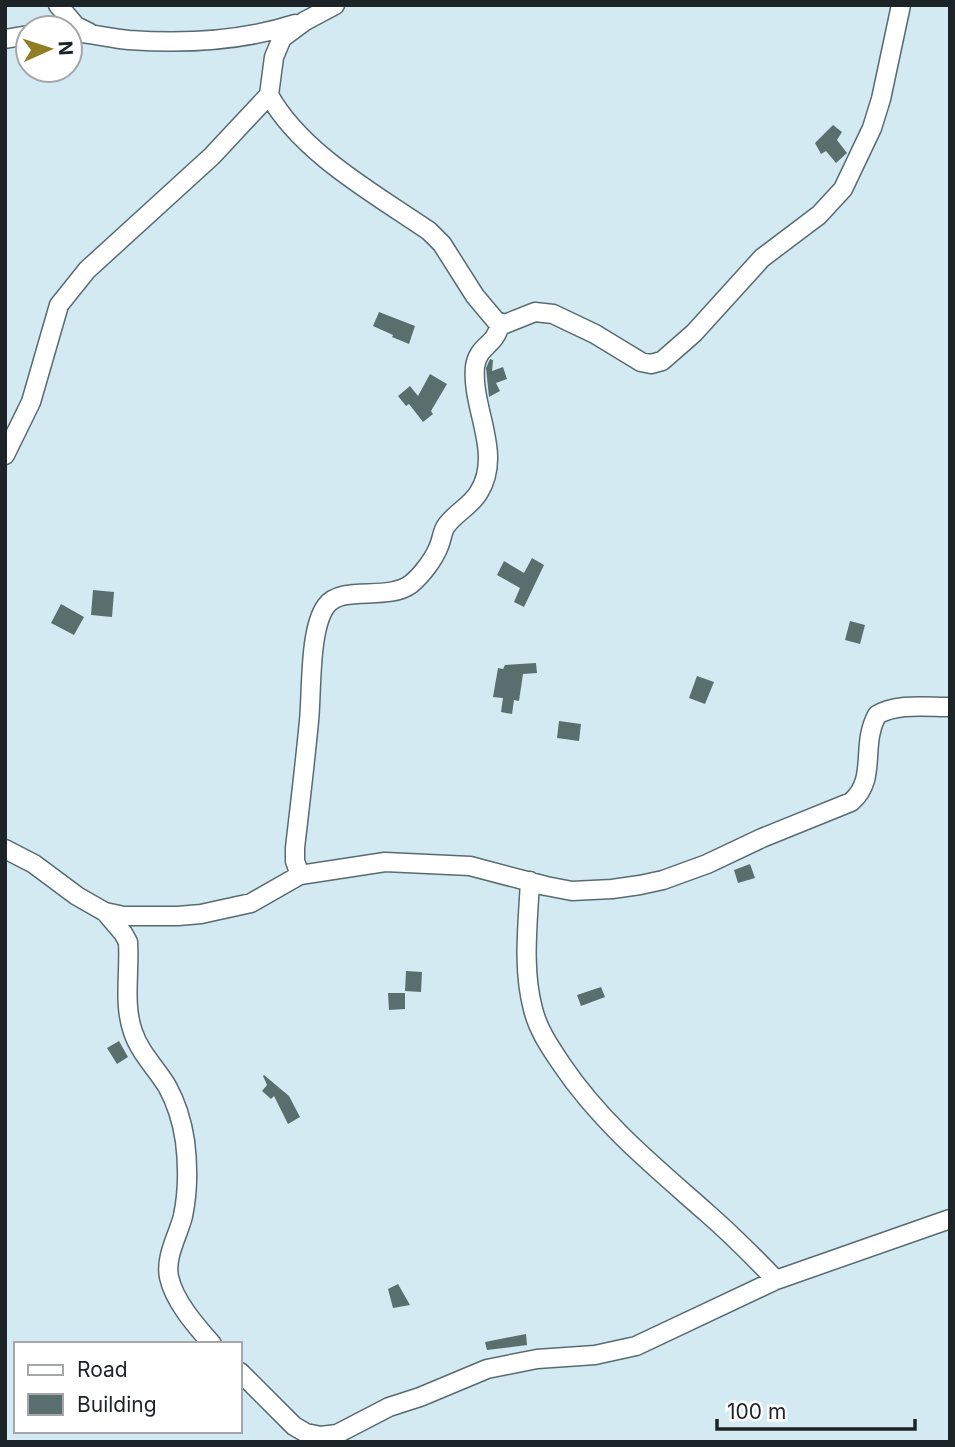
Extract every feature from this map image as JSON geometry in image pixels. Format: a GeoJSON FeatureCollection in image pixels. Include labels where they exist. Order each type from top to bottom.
{"type":"FeatureCollection","features":[{"type":"Feature","properties":{"kind":"street"},"geometry":{"type":"LineString","coordinates":[[58,5],[76,26],[90,33]]}},
{"type":"Feature","properties":{"kind":"street"},"geometry":{"type":"LineString","coordinates":[[5,455],[31,402],[59,305],[88,270],[212,156],[269,95],[274,57],[279,43],[291,30],[335,5]]}},
{"type":"Feature","properties":{"kind":"street"},"geometry":{"type":"LineString","coordinates":[[500,323],[535,312],[553,314],[595,334],[641,362],[657,364],[670,355],[737,288],[762,258],[819,215],[843,189],[859,159],[875,118],[901,5]]}},
{"type":"Feature","properties":{"kind":"street"},"geometry":{"type":"LineString","coordinates":[[84,33],[147,41],[210,39],[249,36],[305,21]]}},
{"type":"Feature","properties":{"kind":"street"},"geometry":{"type":"LineString","coordinates":[[269,95],[307,144],[429,231],[442,244],[475,296],[500,323]]}},
{"type":"Feature","properties":{"kind":"street"},"geometry":{"type":"LineString","coordinates":[[300,875],[295,848],[320,617],[326,606],[337,598],[353,594],[383,594],[400,590],[412,583],[435,554],[448,523],[475,499],[481,490],[488,451],[475,380],[476,364],[480,352],[498,335],[500,323]]}},
{"type":"Feature","properties":{"kind":"street"},"geometry":{"type":"LineString","coordinates":[[5,849],[34,864],[76,896],[105,912],[124,916],[178,916],[231,909],[269,894],[300,875],[372,863],[416,862],[470,866],[572,891],[612,889],[663,880],[707,864],[762,838],[851,802],[866,784],[867,740],[877,715],[897,707],[950,707]]}},
{"type":"Feature","properties":{"kind":"street"},"geometry":{"type":"LineString","coordinates":[[530,881],[527,946],[529,992],[538,1025],[550,1046],[570,1077],[607,1123],[707,1212],[776,1280]]}},
{"type":"Feature","properties":{"kind":"street"},"geometry":{"type":"LineString","coordinates":[[105,912],[128,942],[127,1007],[134,1035],[165,1084],[181,1116],[187,1168],[186,1196],[170,1257],[169,1275],[173,1290],[210,1342]]}},
{"type":"Feature","properties":{"kind":"street"},"geometry":{"type":"LineString","coordinates":[[242,1374],[294,1426],[314,1435],[337,1434],[389,1407],[487,1369],[537,1359],[595,1354],[636,1346],[776,1280],[950,1219]]}},
{"type":"Feature","properties":{"kind":"building"},"geometry":{"type":"Polygon","coordinates":[[[833,125],[842,132],[837,140],[847,153],[836,163],[826,151],[821,154],[815,143],[833,125]]]}},
{"type":"Feature","properties":{"kind":"building"},"geometry":{"type":"Polygon","coordinates":[[[379,312],[415,326],[409,344],[373,326],[379,312]]]}},
{"type":"Feature","properties":{"kind":"building"},"geometry":{"type":"Polygon","coordinates":[[[490,359],[493,360],[492,371],[503,367],[507,379],[496,383],[500,391],[489,397],[486,368],[490,359]]]}},
{"type":"Feature","properties":{"kind":"building"},"geometry":{"type":"Polygon","coordinates":[[[430,374],[447,384],[431,411],[433,414],[423,422],[409,404],[406,406],[398,396],[410,386],[418,396],[430,374]]]}},
{"type":"Feature","properties":{"kind":"building"},"geometry":{"type":"Polygon","coordinates":[[[532,558],[544,565],[524,607],[514,602],[520,588],[497,575],[504,561],[524,573],[532,558]]]}},
{"type":"Feature","properties":{"kind":"building"},"geometry":{"type":"Polygon","coordinates":[[[93,590],[114,592],[112,617],[91,615],[93,590]]]}},
{"type":"Feature","properties":{"kind":"building"},"geometry":{"type":"Polygon","coordinates":[[[61,604],[84,617],[74,635],[51,623],[61,604]]]}},
{"type":"Feature","properties":{"kind":"building"},"geometry":{"type":"Polygon","coordinates":[[[850,621],[865,625],[860,644],[845,640],[850,621]]]}},
{"type":"Feature","properties":{"kind":"building"},"geometry":{"type":"Polygon","coordinates":[[[536,663],[537,673],[523,674],[519,701],[514,700],[512,714],[501,712],[503,698],[493,697],[498,668],[536,663]]]}},
{"type":"Feature","properties":{"kind":"building"},"geometry":{"type":"Polygon","coordinates":[[[697,676],[714,682],[705,704],[689,698],[697,676]]]}},
{"type":"Feature","properties":{"kind":"building"},"geometry":{"type":"Polygon","coordinates":[[[559,721],[581,724],[579,741],[557,738],[559,721]]]}},
{"type":"Feature","properties":{"kind":"building"},"geometry":{"type":"Polygon","coordinates":[[[750,864],[755,878],[738,883],[734,870],[750,864]]]}},
{"type":"Feature","properties":{"kind":"building"},"geometry":{"type":"Polygon","coordinates":[[[406,971],[422,972],[421,992],[405,991],[406,971]]]}},
{"type":"Feature","properties":{"kind":"building"},"geometry":{"type":"Polygon","coordinates":[[[601,987],[605,997],[581,1006],[577,995],[601,987]]]}},
{"type":"Feature","properties":{"kind":"building"},"geometry":{"type":"Polygon","coordinates":[[[388,993],[405,993],[405,1009],[389,1010],[388,993]]]}},
{"type":"Feature","properties":{"kind":"building"},"geometry":{"type":"Polygon","coordinates":[[[119,1041],[128,1057],[117,1064],[107,1048],[119,1041]]]}},
{"type":"Feature","properties":{"kind":"building"},"geometry":{"type":"Polygon","coordinates":[[[264,1075],[289,1096],[300,1117],[288,1124],[274,1096],[271,1099],[262,1091],[267,1085],[264,1075]]]}},
{"type":"Feature","properties":{"kind":"building"},"geometry":{"type":"Polygon","coordinates":[[[398,1284],[410,1305],[393,1308],[388,1289],[398,1284]]]}},
{"type":"Feature","properties":{"kind":"building"},"geometry":{"type":"Polygon","coordinates":[[[526,1334],[527,1345],[487,1350],[485,1342],[526,1334]]]}}]}
